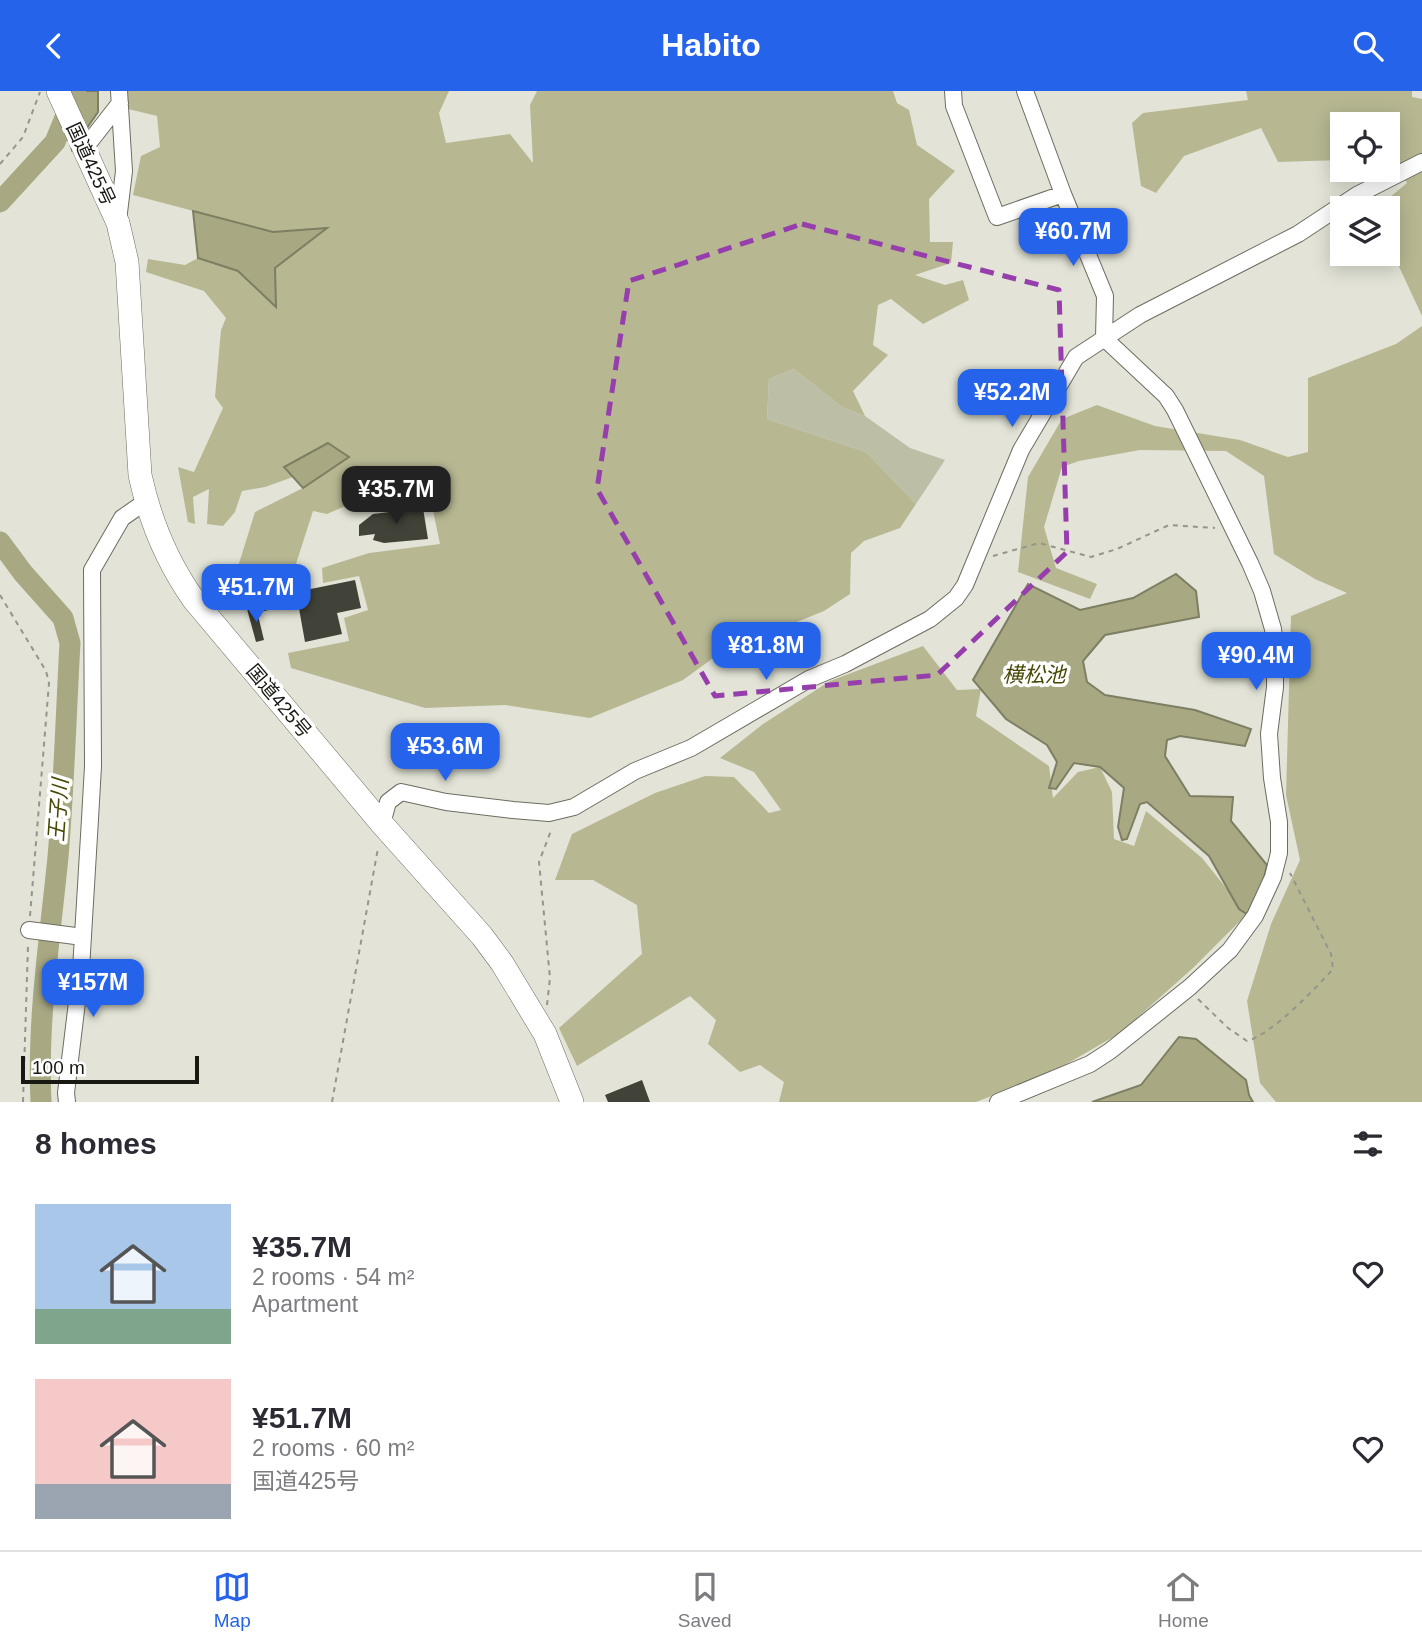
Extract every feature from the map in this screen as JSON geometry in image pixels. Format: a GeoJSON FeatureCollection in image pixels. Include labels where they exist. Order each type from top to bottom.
{"type":"FeatureCollection","features":[{"type":"Feature","properties":{"kind":"highway","name":"国道425号"},"geometry":{"type":"LineString","coordinates":[[58,91],[118,223],[127,261],[138,462],[145,502],[169,561],[194,600],[382,824],[482,936],[502,963],[545,1034],[572,1102]]}},
{"type":"Feature","properties":{"kind":"street"},"geometry":{"type":"LineString","coordinates":[[953,91],[954,106],[997,216],[1063,194]]}},
{"type":"Feature","properties":{"kind":"street"},"geometry":{"type":"LineString","coordinates":[[998,1102],[1090,1064],[1190,987],[1230,950],[1255,916],[1273,877],[1279,853],[1279,822],[1269,733],[1275,687],[1275,645],[1262,591],[1175,410],[1166,396],[1104,338],[1105,296],[1063,194],[1026,91]]}},
{"type":"Feature","properties":{"kind":"street"},"geometry":{"type":"LineString","coordinates":[[84,149],[119,97]]}},
{"type":"Feature","properties":{"kind":"street"},"geometry":{"type":"LineString","coordinates":[[118,223],[124,171],[119,97]]}},
{"type":"Feature","properties":{"kind":"street"},"geometry":{"type":"LineString","coordinates":[[382,824],[388,802],[401,792],[446,802],[513,810],[549,813],[575,807],[635,771],[691,748],[809,679],[845,664],[930,619],[956,598],[976,561],[1021,450],[1076,357],[1140,315],[1298,234],[1357,194],[1422,162]]}},
{"type":"Feature","properties":{"kind":"street"},"geometry":{"type":"LineString","coordinates":[[67,1102],[93,766],[92,570],[122,517],[145,502]]}},
{"type":"Feature","properties":{"kind":"street"},"geometry":{"type":"LineString","coordinates":[[29,930],[78,936]]}},
{"type":"Feature","properties":{"kind":"path"},"geometry":{"type":"LineString","coordinates":[[0,164],[23,137],[41,91]]}},
{"type":"Feature","properties":{"kind":"path"},"geometry":{"type":"LineString","coordinates":[[976,561],[1038,543],[1091,557],[1117,549],[1168,525],[1234,529]]}},
{"type":"Feature","properties":{"kind":"path"},"geometry":{"type":"LineString","coordinates":[[0,595],[46,671],[49,683],[29,930],[23,1102]]}},
{"type":"Feature","properties":{"kind":"path"},"geometry":{"type":"LineString","coordinates":[[547,1006],[550,978],[539,862],[558,810]]}},
{"type":"Feature","properties":{"kind":"path"},"geometry":{"type":"LineString","coordinates":[[332,1102],[382,824]]}},
{"type":"Feature","properties":{"kind":"path"},"geometry":{"type":"LineString","coordinates":[[1190,987],[1209,1011],[1247,1041],[1268,1032],[1333,969],[1331,954],[1279,853]]}},
{"type":"Feature","properties":{"kind":"highlighted area"},"geometry":{"type":"Polygon","coordinates":[[[802,224],[1059,290],[1067,552],[937,675],[715,696],[597,489],[629,281],[802,224]]]}},
{"type":"Feature","properties":{"kind":"shaded area"},"geometry":{"type":"Polygon","coordinates":[[[126,91],[449,91],[439,113],[446,143],[510,134],[533,163],[530,105],[537,91],[893,91],[897,103],[909,110],[917,145],[955,171],[929,199],[930,242],[953,242],[951,263],[915,275],[945,285],[963,280],[969,300],[923,324],[891,299],[878,305],[873,345],[888,355],[853,391],[865,416],[842,407],[794,369],[769,379],[767,419],[866,452],[916,504],[900,528],[864,541],[851,553],[850,594],[824,611],[720,653],[683,680],[590,718],[505,705],[425,708],[291,668],[288,653],[349,641],[344,618],[368,610],[359,576],[323,583],[322,568],[369,553],[440,544],[431,501],[359,500],[327,514],[313,511],[295,567],[298,582],[263,579],[243,593],[236,573],[255,512],[303,488],[348,457],[328,443],[285,467],[293,477],[265,487],[242,491],[235,512],[223,526],[207,524],[209,489],[193,497],[195,524],[188,522],[178,467],[194,472],[223,408],[215,397],[221,330],[226,318],[204,291],[146,272],[148,259],[185,265],[198,258],[238,271],[275,306],[275,268],[325,228],[273,232],[133,195],[141,156],[160,147],[157,116],[128,109],[126,91]]]}},
{"type":"Feature","properties":{"kind":"shaded area"},"geometry":{"type":"Polygon","coordinates":[[[1246,91],[1412,91],[1412,97],[1422,99],[1422,316],[1399,266],[1400,196],[1391,196],[1407,183],[1400,172],[1400,112],[1330,112],[1330,160],[1278,162],[1261,128],[1184,156],[1156,193],[1141,186],[1132,123],[1143,113],[1248,100],[1246,91]]]}},
{"type":"Feature","properties":{"kind":"shaded area"},"geometry":{"type":"Polygon","coordinates":[[[1422,326],[1422,1102],[1276,1102],[1260,1083],[1247,1001],[1271,924],[1300,860],[1286,795],[1291,616],[1347,593],[1315,579],[1274,554],[1264,476],[1226,451],[1140,450],[1079,461],[1062,467],[1044,527],[1056,568],[1097,584],[1090,599],[1018,572],[1028,477],[1062,419],[1097,405],[1155,426],[1240,440],[1288,457],[1308,452],[1308,378],[1396,344],[1422,326]]]}},
{"type":"Feature","properties":{"kind":"shaded area"},"geometry":{"type":"Polygon","coordinates":[[[794,369],[842,407],[865,416],[910,448],[945,460],[916,504],[866,452],[767,419],[769,379],[794,369]]]}},
{"type":"Feature","properties":{"kind":"shaded area"},"geometry":{"type":"Polygon","coordinates":[[[923,646],[957,690],[981,689],[976,716],[1049,766],[1053,798],[1078,772],[1100,767],[1112,792],[1114,839],[1134,846],[1146,811],[1202,858],[1247,914],[1193,968],[1120,1033],[1051,1073],[976,1102],[779,1102],[784,1082],[760,1065],[740,1072],[708,1044],[716,1020],[690,996],[577,1066],[559,1028],[642,954],[637,905],[593,880],[555,880],[572,834],[655,793],[705,776],[734,777],[769,813],[781,810],[754,772],[720,758],[763,724],[830,681],[923,646]]]}},
{"type":"Feature","properties":{"kind":"water"},"geometry":{"type":"Polygon","coordinates":[[[55,91],[98,91],[98,112],[72,150],[55,91]]]}},
{"type":"Feature","properties":{"kind":"water"},"geometry":{"type":"Polygon","coordinates":[[[193,211],[273,232],[327,228],[275,268],[276,307],[238,271],[198,258],[193,211]]]}},
{"type":"Feature","properties":{"kind":"water"},"geometry":{"type":"Polygon","coordinates":[[[328,443],[349,457],[303,488],[284,467],[328,443]]]}},
{"type":"Feature","properties":{"kind":"water","name":"横松池"},"geometry":{"type":"Polygon","coordinates":[[[1176,574],[1196,591],[1199,617],[1105,635],[1083,661],[1087,682],[1105,695],[1195,710],[1251,729],[1245,746],[1180,736],[1167,740],[1165,756],[1190,796],[1233,797],[1231,821],[1267,865],[1262,887],[1247,914],[1239,909],[1209,856],[1147,802],[1140,804],[1127,839],[1122,840],[1118,827],[1124,788],[1100,767],[1074,763],[1056,789],[1049,788],[1057,762],[1047,745],[1006,719],[973,680],[1028,584],[1080,610],[1133,598],[1176,574]]]}},
{"type":"Feature","properties":{"kind":"water"},"geometry":{"type":"Polygon","coordinates":[[[1179,1037],[1196,1039],[1246,1080],[1253,1102],[1092,1102],[1141,1085],[1179,1037]]]}},
{"type":"Feature","properties":{"kind":"building"},"geometry":{"type":"Polygon","coordinates":[[[423,508],[428,539],[384,543],[373,540],[375,534],[359,536],[359,525],[373,514],[423,508]]]}},
{"type":"Feature","properties":{"kind":"building"},"geometry":{"type":"Polygon","coordinates":[[[355,580],[361,608],[337,613],[342,634],[305,642],[298,603],[260,612],[256,595],[285,589],[286,594],[355,580]]]}},
{"type":"Feature","properties":{"kind":"building"},"geometry":{"type":"Polygon","coordinates":[[[256,607],[264,640],[256,642],[247,609],[256,607]]]}},
{"type":"Feature","properties":{"kind":"building"},"geometry":{"type":"Polygon","coordinates":[[[642,1080],[650,1102],[608,1102],[605,1095],[642,1080]]]}},
{"type":"Feature","properties":{"kind":"waterway","name":"王子川"},"geometry":{"type":"LineString","coordinates":[[0,202],[55,142],[76,91]]}},
{"type":"Feature","properties":{"kind":"waterway","name":"王子川"},"geometry":{"type":"LineString","coordinates":[[0,542],[63,618],[70,643],[60,830],[41,1041],[41,1102]]}}]}
